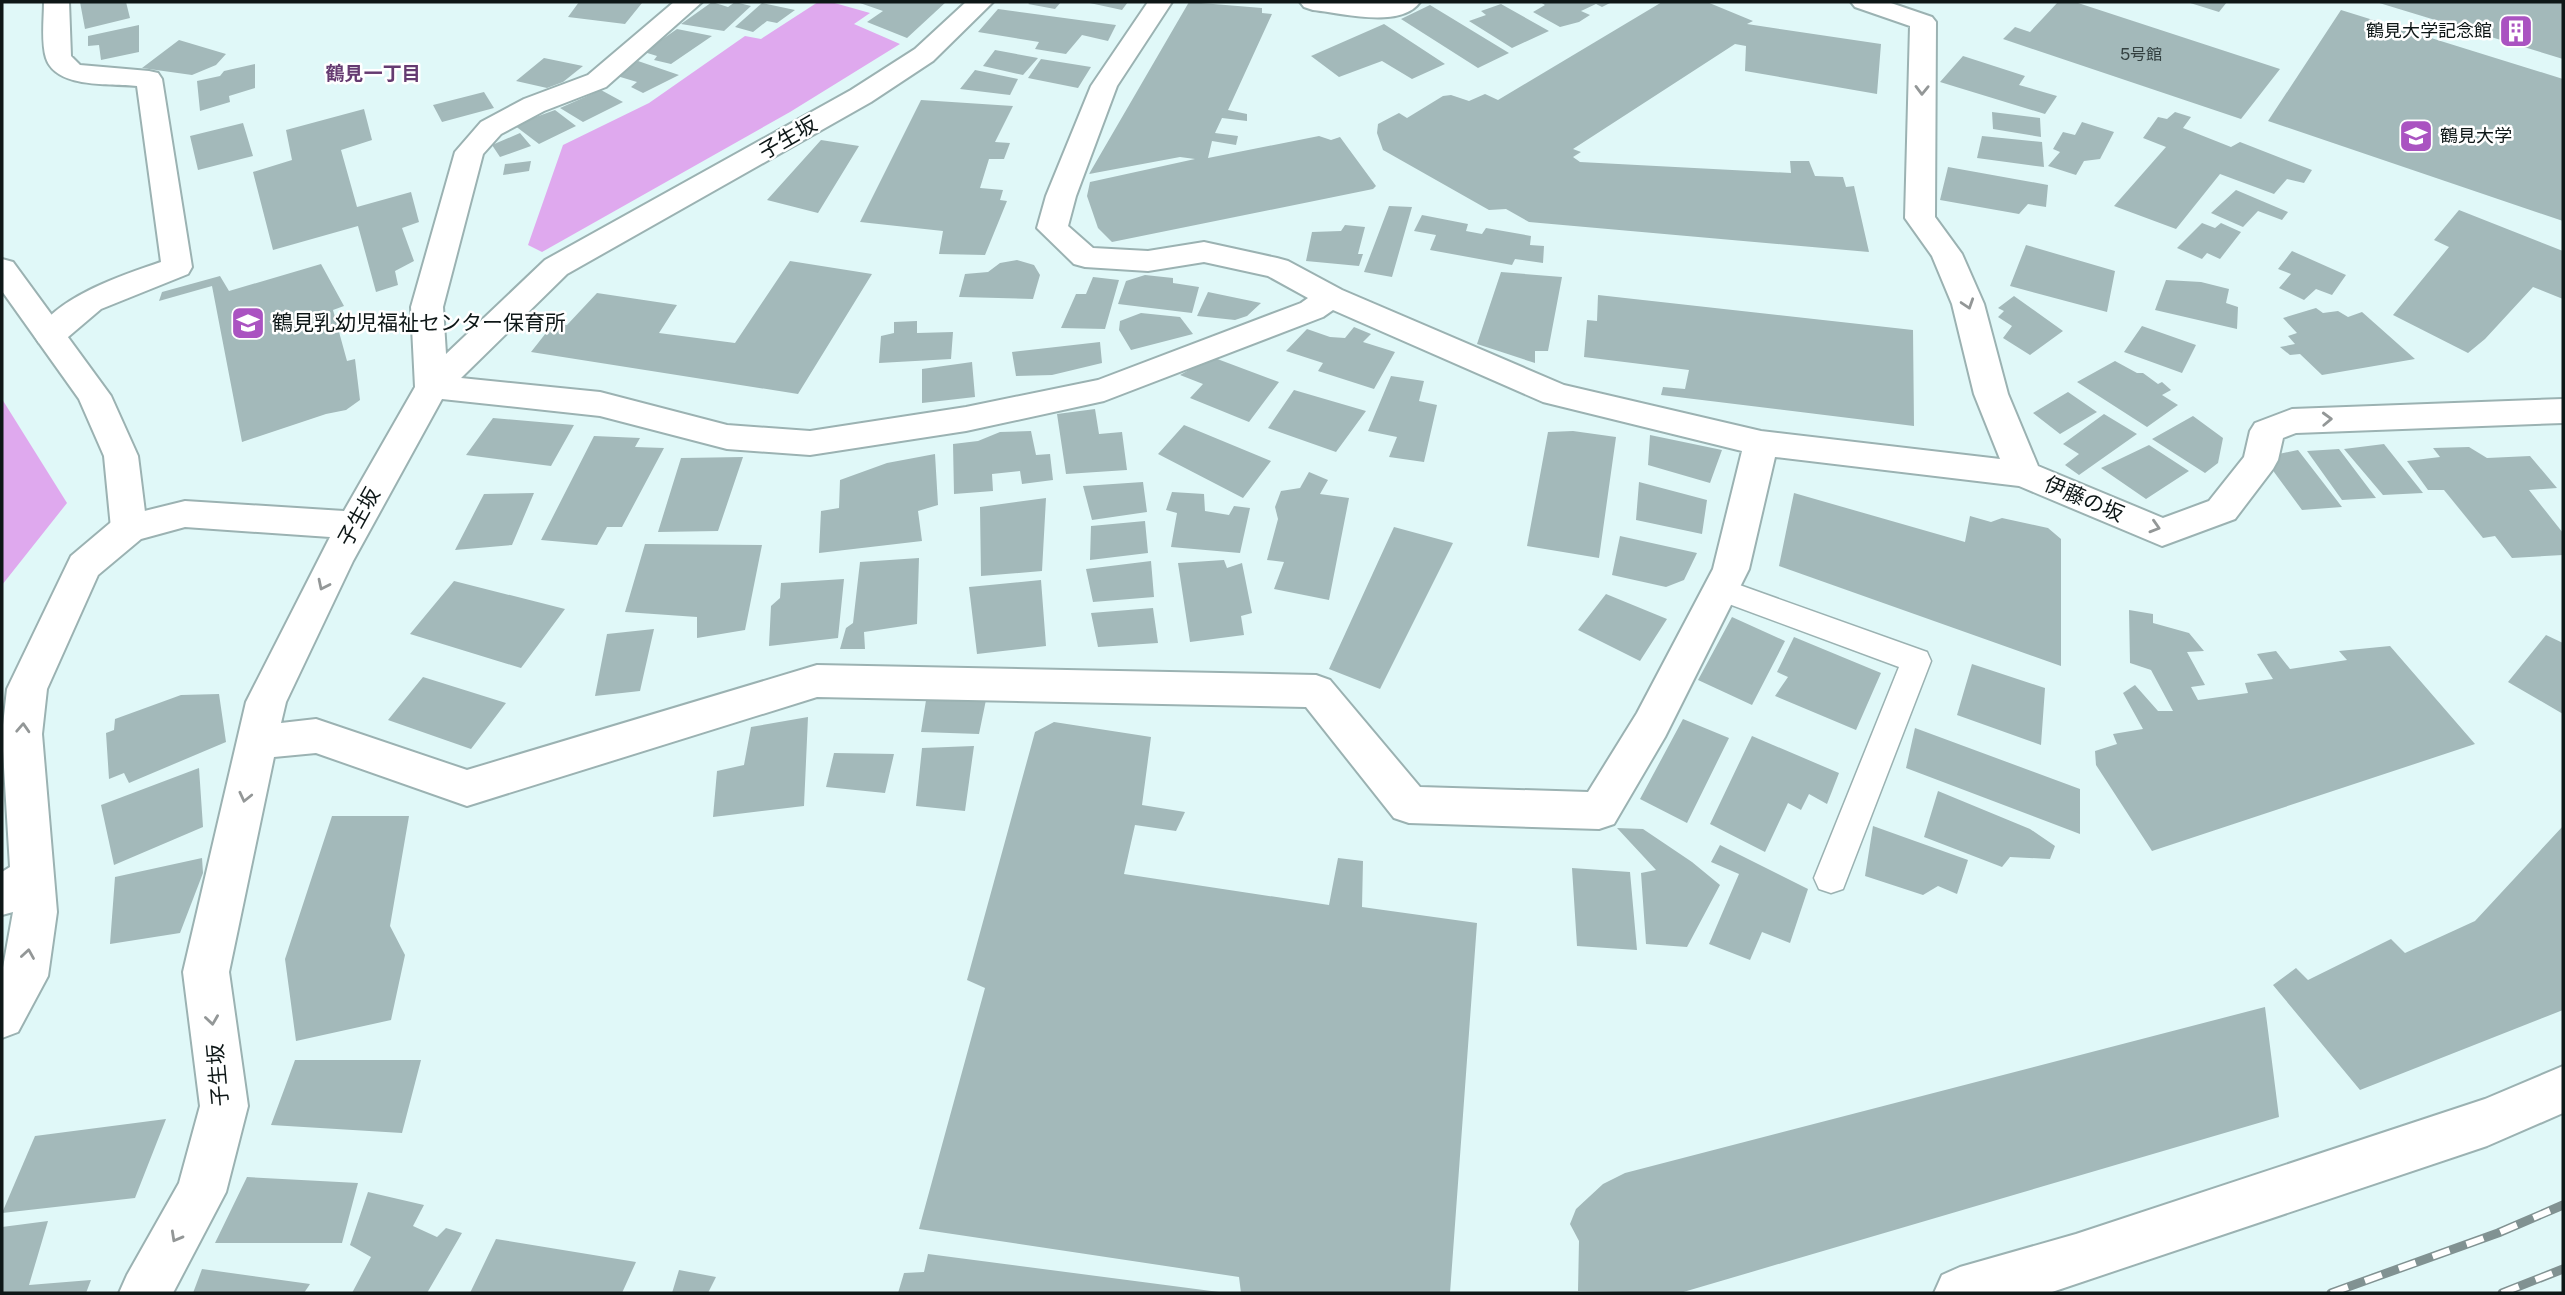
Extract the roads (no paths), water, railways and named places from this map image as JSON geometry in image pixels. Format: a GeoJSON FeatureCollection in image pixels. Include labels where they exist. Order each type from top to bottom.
{"type":"FeatureCollection","features":[{"type":"Feature","properties":{"kind":"street"},"geometry":{"type":"LineString","coordinates":[[50,335],[90,302],[148,276],[177,267],[149,79],[74,72],[63,66],[58,56],[56,2]]}},
{"type":"Feature","properties":{"kind":"street"},"geometry":{"type":"LineString","coordinates":[[689,2],[597,80],[534,105],[491,128],[469,152],[427,306],[432,387],[600,404],[727,437],[810,443],[966,419],[1104,390],[1312,310],[1331,297]]}},
{"type":"Feature","properties":{"kind":"street","name":"子生坂"},"geometry":{"type":"LineString","coordinates":[[145,1293],[201,1192],[224,1106],[206,972],[266,702],[354,525],[432,387],[556,267],[861,96],[923,55],[980,2]]}},
{"type":"Feature","properties":{"kind":"street"},"geometry":{"type":"LineString","coordinates":[[1160,2],[1104,86],[1061,197],[1052,228],[1085,257],[1148,261],[1204,252],[1277,268],[1331,297],[1555,394],[1761,443],[2024,474]]}},
{"type":"Feature","properties":{"kind":"street"},"geometry":{"type":"LineString","coordinates":[[1314,2],[1384,11],[1408,2]]}},
{"type":"Feature","properties":{"kind":"street","name":"伊藤の坂"},"geometry":{"type":"LineString","coordinates":[[1864,2],[1923,22],[1920,218],[1947,254],[1968,304],[1991,394],[2024,474],[2162,532],[2222,510],[2261,460],[2267,431],[2292,421],[2563,411]]}},
{"type":"Feature","properties":{"kind":"street"},"geometry":{"type":"LineString","coordinates":[[2,270],[94,396],[121,456],[129,528]]}},
{"type":"Feature","properties":{"kind":"street"},"geometry":{"type":"LineString","coordinates":[[257,742],[316,736],[467,788],[817,681],[1317,691],[1409,805],[1599,811],[1651,725],[1731,569],[1761,443]]}},
{"type":"Feature","properties":{"kind":"street"},"geometry":{"type":"LineString","coordinates":[[2,1016],[24,976],[35,912],[18,885],[22,734],[27,689],[40,654],[84,566],[129,528],[185,514],[354,525]]}},
{"type":"Feature","properties":{"kind":"street"},"geometry":{"type":"LineString","coordinates":[[1960,1293],[2076,1260],[2473,1127],[2563,1089]]}},
{"type":"Feature","properties":{"kind":"lane"},"geometry":{"type":"LineString","coordinates":[[1720,590],[1916,662],[1831,878]]}},
{"type":"Feature","properties":{"kind":"railway"},"geometry":{"type":"LineString","coordinates":[[2331,1293],[2498,1233],[2563,1205]]}},
{"type":"Feature","properties":{"kind":"railway"},"geometry":{"type":"LineString","coordinates":[[2502,1293],[2563,1269]]}},
{"type":"Feature","properties":{"kind":"place","name":"鶴見大学記念館"},"geometry":{"type":"Point","coordinates":[2516,31]}},
{"type":"Feature","properties":{"kind":"place","name":"鶴見大学"},"geometry":{"type":"Point","coordinates":[2416,136]}},
{"type":"Feature","properties":{"kind":"place","name":"鶴見乳幼児福祉センター保育所"},"geometry":{"type":"Point","coordinates":[248,323]}},
{"type":"Feature","properties":{"kind":"district","name":"鶴見一丁目"},"geometry":{"type":"Point","coordinates":[373,73]}}]}
